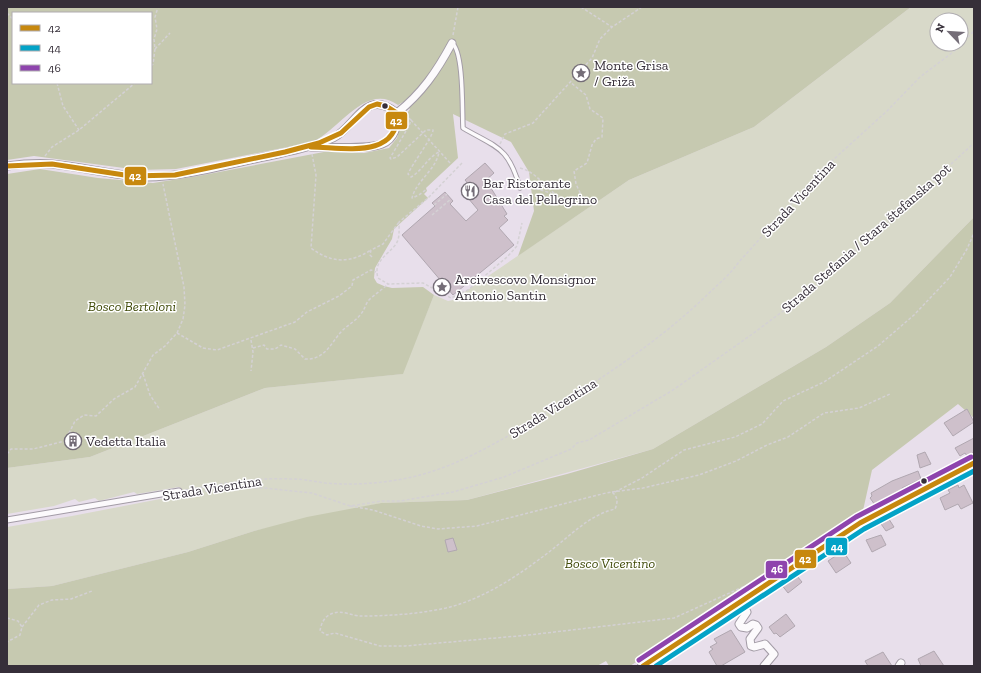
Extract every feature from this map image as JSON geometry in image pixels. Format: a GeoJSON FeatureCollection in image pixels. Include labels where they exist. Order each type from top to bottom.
{"type":"FeatureCollection","features":[{"type":"Feature","properties":{"kind":"main road"},"geometry":{"type":"LineString","coordinates":[[643,666],[860,523],[974,463]]}},
{"type":"Feature","properties":{"kind":"street"},"geometry":{"type":"LineString","coordinates":[[397,113],[412,101],[431,80],[452,43]]}},
{"type":"Feature","properties":{"kind":"street"},"geometry":{"type":"LineString","coordinates":[[7,166],[42,164],[102,173],[143,177],[162,176],[311,147],[363,147],[382,144],[388,140],[396,128],[398,121],[397,113],[379,103],[371,106],[355,116],[335,137],[311,147]]}},
{"type":"Feature","properties":{"kind":"street","name":"Strada Vicentina"},"geometry":{"type":"LineString","coordinates":[[7,520],[179,491]]}},
{"type":"Feature","properties":{"kind":"street"},"geometry":{"type":"LineString","coordinates":[[741,602],[747,612],[739,624],[741,628],[747,628],[753,624],[758,628],[750,639],[750,646],[754,647],[765,644],[774,654],[764,666]]}},
{"type":"Feature","properties":{"kind":"lane"},"geometry":{"type":"LineString","coordinates":[[452,43],[456,46],[459,58],[463,128],[499,147],[512,166],[520,188]]}},
{"type":"Feature","properties":{"kind":"path"},"geometry":{"type":"LineString","coordinates":[[152,65],[155,49],[154,39],[156,29],[154,17],[158,7]]}},
{"type":"Feature","properties":{"kind":"path"},"geometry":{"type":"LineString","coordinates":[[452,43],[458,7]]}},
{"type":"Feature","properties":{"kind":"path"},"geometry":{"type":"LineString","coordinates":[[582,7],[612,27]]}},
{"type":"Feature","properties":{"kind":"path"},"geometry":{"type":"LineString","coordinates":[[499,147],[505,134],[533,123],[592,58],[600,39],[612,27],[642,7]]}},
{"type":"Feature","properties":{"kind":"path","name":"Strada Vicentina"},"geometry":{"type":"LineString","coordinates":[[179,491],[231,482],[290,478],[354,484],[399,480],[436,470],[490,447],[516,432],[619,365],[692,310],[731,274],[738,263],[823,169],[887,111],[920,77],[953,52],[974,31]]}},
{"type":"Feature","properties":{"kind":"path"},"geometry":{"type":"LineString","coordinates":[[155,49],[170,33]]}},
{"type":"Feature","properties":{"kind":"path"},"geometry":{"type":"LineString","coordinates":[[519,183],[553,194],[560,198],[573,201],[583,199],[576,184],[574,171],[587,163],[592,146],[596,139],[602,137],[602,118],[590,109],[586,95],[570,82]]}},
{"type":"Feature","properties":{"kind":"path"},"geometry":{"type":"LineString","coordinates":[[57,84],[63,106],[79,130]]}},
{"type":"Feature","properties":{"kind":"path"},"geometry":{"type":"LineString","coordinates":[[42,164],[46,154],[52,147],[79,130],[134,84]]}},
{"type":"Feature","properties":{"kind":"path"},"geometry":{"type":"LineString","coordinates":[[397,113],[402,112],[451,164]]}},
{"type":"Feature","properties":{"kind":"path"},"geometry":{"type":"LineString","coordinates":[[410,120],[402,140],[391,155],[391,160],[430,129],[433,130],[410,169],[408,174],[409,176],[416,174],[439,152]]}},
{"type":"Feature","properties":{"kind":"path","name":"Strada Stefania / Stara štefanska pot"},"geometry":{"type":"LineString","coordinates":[[179,491],[194,493],[224,488],[288,489],[312,493],[350,506],[415,499],[453,492],[504,477],[571,449],[578,443],[589,440],[673,390],[794,303],[866,242],[974,143]]}},
{"type":"Feature","properties":{"kind":"path"},"geometry":{"type":"LineString","coordinates":[[311,147],[316,175],[311,248],[323,257],[346,260],[359,257],[383,244],[399,222],[428,198],[462,163]]}},
{"type":"Feature","properties":{"kind":"path"},"geometry":{"type":"LineString","coordinates":[[427,189],[419,196],[412,198],[416,189],[433,165],[439,152]]}},
{"type":"Feature","properties":{"kind":"path"},"geometry":{"type":"LineString","coordinates":[[512,166],[525,169],[536,176],[553,194]]}},
{"type":"Feature","properties":{"kind":"path"},"geometry":{"type":"LineString","coordinates":[[7,454],[11,449],[33,449],[65,441],[75,422],[84,415],[96,416],[114,399],[135,387],[153,355],[165,346],[177,333],[184,312],[184,287],[162,176]]}},
{"type":"Feature","properties":{"kind":"path"},"geometry":{"type":"LineString","coordinates":[[434,205],[447,194]]}},
{"type":"Feature","properties":{"kind":"path"},"geometry":{"type":"LineString","coordinates":[[432,215],[451,199]]}},
{"type":"Feature","properties":{"kind":"path"},"geometry":{"type":"LineString","coordinates":[[399,222],[399,237],[396,244],[379,261],[376,272],[378,278],[388,284],[423,283],[451,298],[468,290],[488,274],[516,246],[522,222]]}},
{"type":"Feature","properties":{"kind":"path"},"geometry":{"type":"LineString","coordinates":[[615,492],[642,478],[684,450],[735,438],[762,424],[783,402],[824,382],[878,346],[914,315],[950,277],[967,249],[974,232]]}},
{"type":"Feature","properties":{"kind":"path"},"geometry":{"type":"LineString","coordinates":[[371,250],[370,255],[372,258]]}},
{"type":"Feature","properties":{"kind":"path"},"geometry":{"type":"LineString","coordinates":[[177,333],[203,348],[217,350],[251,340],[265,332],[295,322],[307,312],[339,296],[352,286],[353,280],[371,270],[376,272]]}},
{"type":"Feature","properties":{"kind":"path"},"geometry":{"type":"LineString","coordinates":[[253,348],[264,345],[267,349],[275,349],[281,345],[295,349],[305,359],[310,359],[320,355],[333,345],[340,332],[363,312],[368,302],[378,295],[388,284]]}},
{"type":"Feature","properties":{"kind":"path"},"geometry":{"type":"LineString","coordinates":[[251,340],[253,348],[251,371]]}},
{"type":"Feature","properties":{"kind":"path"},"geometry":{"type":"LineString","coordinates":[[143,374],[150,395],[160,410]]}},
{"type":"Feature","properties":{"kind":"path"},"geometry":{"type":"LineString","coordinates":[[350,506],[373,510],[421,526],[438,529],[477,526],[612,492],[642,488],[699,475],[736,461],[767,445],[788,437],[824,413],[859,408],[890,394]]}},
{"type":"Feature","properties":{"kind":"path"},"geometry":{"type":"LineString","coordinates":[[612,492],[616,496],[617,503],[615,509],[594,517],[534,563],[485,594],[446,608],[388,616],[356,616],[335,612],[326,617],[321,624],[320,631],[326,635],[335,633],[380,646],[405,646],[529,635],[674,618],[749,585]]}},
{"type":"Feature","properties":{"kind":"path"},"geometry":{"type":"LineString","coordinates":[[7,642],[20,635],[22,627],[39,605],[52,600],[71,599],[92,591]]}},
{"type":"Feature","properties":{"kind":"path"},"geometry":{"type":"LineString","coordinates":[[7,618],[18,621],[22,627]]}},
{"type":"Feature","properties":{"kind":"green space","name":"Bosco Bertoloni"},"geometry":{"type":"Polygon","coordinates":[[[7,7],[911,7],[754,127],[629,180],[518,256],[534,211],[529,172],[511,142],[453,114],[458,158],[426,188],[427,191],[424,194],[428,198],[394,229],[392,239],[375,268],[374,278],[377,283],[392,288],[423,287],[434,295],[403,374],[265,388],[90,457],[7,468],[7,174],[40,169],[98,178],[153,183],[329,151],[364,153],[389,148],[397,138],[402,120],[410,109],[403,102],[398,105],[386,99],[375,99],[364,103],[323,136],[313,142],[176,169],[139,170],[34,156],[7,160],[7,7]]]}},
{"type":"Feature","properties":{"kind":"green space"},"geometry":{"type":"Polygon","coordinates":[[[911,7],[974,7],[974,217],[890,303],[826,347],[653,449],[467,500],[381,503],[254,531],[188,552],[52,586],[7,589],[7,527],[186,494],[179,487],[137,494],[134,492],[99,501],[95,498],[79,502],[75,499],[54,506],[7,514],[7,468],[90,457],[265,388],[402,374],[434,295],[448,301],[453,300],[629,180],[754,127],[911,7]]]}},
{"type":"Feature","properties":{"kind":"green space","name":"Bosco Vicentino"},"geometry":{"type":"Polygon","coordinates":[[[974,217],[974,418],[958,404],[872,470],[862,515],[630,666],[609,666],[606,661],[597,666],[7,666],[7,589],[52,586],[188,552],[254,531],[307,517],[381,503],[467,500],[567,474],[653,449],[826,347],[890,303],[974,217]]]}},
{"type":"Feature","properties":{"kind":"building"},"geometry":{"type":"Polygon","coordinates":[[[485,163],[494,173],[486,180],[507,214],[504,216],[508,220],[499,228],[514,245],[453,295],[402,235],[435,206],[432,203],[445,192],[453,201],[450,204],[466,221],[478,210],[463,192],[470,186],[465,180],[485,163]]]}},
{"type":"Feature","properties":{"kind":"building"},"geometry":{"type":"Polygon","coordinates":[[[967,409],[974,422],[953,436],[944,423],[967,409]]]}},
{"type":"Feature","properties":{"kind":"building"},"geometry":{"type":"Polygon","coordinates":[[[974,438],[974,452],[967,456],[965,453],[960,456],[955,448],[974,438]]]}},
{"type":"Feature","properties":{"kind":"building"},"geometry":{"type":"Polygon","coordinates":[[[925,452],[931,464],[920,468],[917,455],[925,452]]]}},
{"type":"Feature","properties":{"kind":"building"},"geometry":{"type":"Polygon","coordinates":[[[918,471],[921,479],[902,488],[903,490],[875,505],[870,498],[872,496],[871,493],[892,481],[918,471]]]}},
{"type":"Feature","properties":{"kind":"building"},"geometry":{"type":"Polygon","coordinates":[[[958,485],[959,488],[964,485],[973,503],[961,509],[958,504],[945,510],[940,498],[950,493],[948,490],[958,485]]]}},
{"type":"Feature","properties":{"kind":"building"},"geometry":{"type":"Polygon","coordinates":[[[887,516],[894,527],[886,531],[879,521],[887,516]]]}},
{"type":"Feature","properties":{"kind":"building"},"geometry":{"type":"Polygon","coordinates":[[[881,535],[886,545],[872,552],[866,540],[881,535]]]}},
{"type":"Feature","properties":{"kind":"building"},"geometry":{"type":"Polygon","coordinates":[[[453,538],[457,550],[448,552],[445,540],[453,538]]]}},
{"type":"Feature","properties":{"kind":"building"},"geometry":{"type":"Polygon","coordinates":[[[843,551],[851,563],[836,573],[828,561],[843,551]]]}},
{"type":"Feature","properties":{"kind":"building"},"geometry":{"type":"Polygon","coordinates":[[[797,576],[802,582],[788,593],[781,584],[797,576]]]}},
{"type":"Feature","properties":{"kind":"building"},"geometry":{"type":"Polygon","coordinates":[[[786,614],[795,626],[780,637],[776,633],[774,634],[769,627],[786,614]]]}},
{"type":"Feature","properties":{"kind":"building"},"geometry":{"type":"Polygon","coordinates":[[[731,630],[745,652],[721,666],[717,666],[709,652],[713,649],[710,647],[717,643],[714,639],[731,630]]]}},
{"type":"Feature","properties":{"kind":"building"},"geometry":{"type":"Polygon","coordinates":[[[934,651],[944,666],[921,666],[918,659],[934,651]]]}},
{"type":"Feature","properties":{"kind":"building"},"geometry":{"type":"Polygon","coordinates":[[[883,652],[892,666],[868,666],[865,661],[883,652]]]}},
{"type":"Feature","properties":{"kind":"transit line","name":"42"},"geometry":{"type":"LineString","coordinates":[[7,166],[52,164],[131,176],[175,175],[285,152],[319,143],[341,133],[369,107],[377,104],[386,106],[397,113],[395,128],[389,138],[379,144],[366,148],[352,149],[311,147]]}},
{"type":"Feature","properties":{"kind":"transit line","name":"46"},"geometry":{"type":"LineString","coordinates":[[639,660],[856,517],[971,457]]}},
{"type":"Feature","properties":{"kind":"transit line","name":"42"},"geometry":{"type":"LineString","coordinates":[[643,666],[860,523],[974,463]]}},
{"type":"Feature","properties":{"kind":"transit line","name":"44"},"geometry":{"type":"LineString","coordinates":[[656,666],[864,529],[974,471]]}},
{"type":"Feature","properties":{"kind":"place","name":"Monte Grisa / Griža"},"geometry":{"type":"Point","coordinates":[581,73]}},
{"type":"Feature","properties":{"kind":"place","name":"Bar Ristorante Casa del Pellegrino"},"geometry":{"type":"Point","coordinates":[470,191]}},
{"type":"Feature","properties":{"kind":"place","name":"Arcivescovo Monsignor Antonio Santin"},"geometry":{"type":"Point","coordinates":[442,287]}},
{"type":"Feature","properties":{"kind":"place","name":"Vedetta Italia"},"geometry":{"type":"Point","coordinates":[73,441]}}]}
